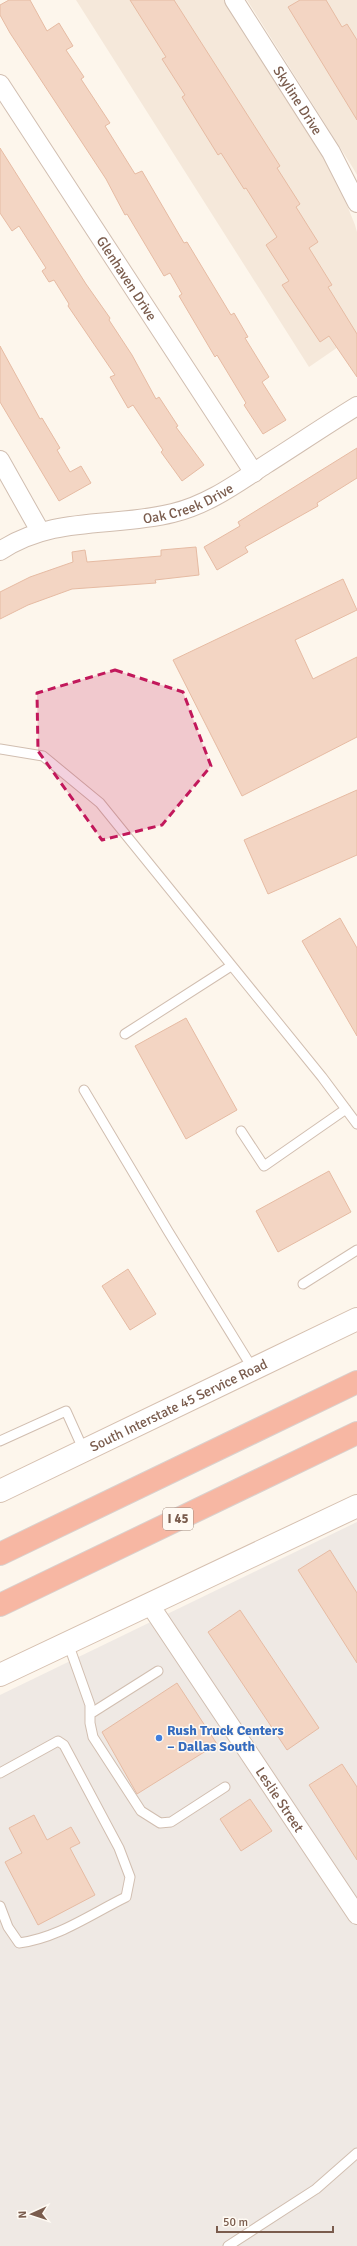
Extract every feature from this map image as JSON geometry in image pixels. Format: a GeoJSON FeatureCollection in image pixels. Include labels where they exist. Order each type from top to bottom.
{"type":"FeatureCollection","features":[{"type":"Feature","properties":{"kind":"highway"},"geometry":{"type":"LineString","coordinates":[[0,1554],[357,1382]]}},
{"type":"Feature","properties":{"kind":"highway","name":"I 45"},"geometry":{"type":"LineString","coordinates":[[0,1605],[357,1432]]}},
{"type":"Feature","properties":{"kind":"main road","name":"South Interstate 45 Service Road"},"geometry":{"type":"LineString","coordinates":[[0,1491],[357,1320]]}},
{"type":"Feature","properties":{"kind":"main road"},"geometry":{"type":"LineString","coordinates":[[0,1675],[357,1506]]}},
{"type":"Feature","properties":{"kind":"street","name":"Skyline Drive"},"geometry":{"type":"LineString","coordinates":[[234,0],[331,152],[357,203]]}},
{"type":"Feature","properties":{"kind":"street","name":"Glenhaven Drive"},"geometry":{"type":"LineString","coordinates":[[0,84],[254,473]]}},
{"type":"Feature","properties":{"kind":"street","name":"Oak Creek Drive"},"geometry":{"type":"LineString","coordinates":[[0,551],[14,542],[40,531],[173,513],[199,505],[254,473],[357,406]]}},
{"type":"Feature","properties":{"kind":"street"},"geometry":{"type":"LineString","coordinates":[[0,460],[40,531]]}},
{"type":"Feature","properties":{"kind":"street","name":"Leslie Street"},"geometry":{"type":"LineString","coordinates":[[150,1605],[357,1915]]}},
{"type":"Feature","properties":{"kind":"lane"},"geometry":{"type":"LineString","coordinates":[[0,749],[43,756],[100,803],[357,1124]]}},
{"type":"Feature","properties":{"kind":"lane"},"geometry":{"type":"LineString","coordinates":[[125,1034],[231,966]]}},
{"type":"Feature","properties":{"kind":"lane"},"geometry":{"type":"LineString","coordinates":[[84,1090],[168,1231],[253,1369]]}},
{"type":"Feature","properties":{"kind":"lane"},"geometry":{"type":"LineString","coordinates":[[241,1131],[264,1166],[346,1109]]}},
{"type":"Feature","properties":{"kind":"lane"},"geometry":{"type":"LineString","coordinates":[[302,1284],[357,1250]]}},
{"type":"Feature","properties":{"kind":"lane"},"geometry":{"type":"LineString","coordinates":[[0,1441],[66,1411],[84,1451]]}},
{"type":"Feature","properties":{"kind":"lane"},"geometry":{"type":"LineString","coordinates":[[68,1643],[87,1693],[93,1737],[142,1811],[160,1823],[171,1822],[225,1787]]}},
{"type":"Feature","properties":{"kind":"lane"},"geometry":{"type":"LineString","coordinates":[[90,1714],[158,1672]]}},
{"type":"Feature","properties":{"kind":"lane"},"geometry":{"type":"LineString","coordinates":[[0,1773],[58,1741],[64,1745],[119,1848],[130,1877],[126,1897],[61,1931],[37,1941],[18,1943],[8,1927],[0,1906]]}},
{"type":"Feature","properties":{"kind":"lane"},"geometry":{"type":"LineString","coordinates":[[228,2246],[316,2189],[357,2153]]}},
{"type":"Feature","properties":{"kind":"highlighted area"},"geometry":{"type":"Polygon","coordinates":[[[115,670],[183,692],[211,766],[162,825],[102,840],[38,751],[37,693],[115,670]]]}},
{"type":"Feature","properties":{"kind":"shaded area"},"geometry":{"type":"Polygon","coordinates":[[[76,0],[224,0],[334,173],[355,225],[357,232],[357,334],[309,367],[76,0]]]}},
{"type":"Feature","properties":{"kind":"shaded area"},"geometry":{"type":"Polygon","coordinates":[[[247,0],[357,0],[357,175],[353,168],[247,0]]]}},
{"type":"Feature","properties":{"kind":"shaded area"},"geometry":{"type":"Polygon","coordinates":[[[357,1522],[357,2246],[0,2246],[0,1695],[357,1522]]]}},
{"type":"Feature","properties":{"kind":"building"},"geometry":{"type":"Polygon","coordinates":[[[9,0],[30,0],[47,31],[59,23],[73,46],[66,50],[84,77],[81,79],[110,123],[105,126],[135,174],[142,171],[184,243],[187,242],[231,315],[234,313],[248,337],[245,338],[269,377],[262,382],[286,420],[263,434],[244,405],[246,403],[217,355],[215,357],[179,296],[182,294],[170,273],[164,276],[127,214],[125,215],[106,179],[10,33],[0,15],[0,5],[9,0]]]}},
{"type":"Feature","properties":{"kind":"building"},"geometry":{"type":"Polygon","coordinates":[[[130,0],[174,0],[280,166],[277,168],[300,204],[296,207],[318,242],[309,248],[332,285],[328,287],[357,334],[357,377],[329,336],[320,342],[282,285],[289,281],[266,245],[277,237],[246,188],[244,189],[221,153],[218,155],[182,97],[185,95],[162,59],[166,57],[130,0]]]}},
{"type":"Feature","properties":{"kind":"building"},"geometry":{"type":"Polygon","coordinates":[[[300,0],[326,0],[342,27],[347,24],[357,40],[357,120],[288,7],[300,0]]]}},
{"type":"Feature","properties":{"kind":"building"},"geometry":{"type":"Polygon","coordinates":[[[0,148],[86,284],[110,318],[109,320],[132,355],[156,399],[159,397],[178,426],[176,427],[204,465],[182,481],[161,452],[163,450],[133,405],[128,408],[110,377],[115,375],[68,306],[69,304],[54,280],[49,282],[42,271],[46,268],[19,226],[12,231],[0,213],[0,148]]]}},
{"type":"Feature","properties":{"kind":"building"},"geometry":{"type":"Polygon","coordinates":[[[0,346],[40,419],[42,418],[60,448],[57,450],[70,472],[81,466],[91,483],[59,501],[0,402],[0,346]]]}},
{"type":"Feature","properties":{"kind":"building"},"geometry":{"type":"Polygon","coordinates":[[[357,448],[357,478],[317,503],[318,506],[245,547],[248,552],[217,570],[204,547],[240,526],[238,522],[357,448]]]}},
{"type":"Feature","properties":{"kind":"building"},"geometry":{"type":"Polygon","coordinates":[[[196,547],[199,575],[155,580],[156,583],[72,589],[28,605],[0,619],[0,592],[30,577],[73,562],[72,552],[85,550],[87,562],[161,556],[161,550],[196,547]]]}},
{"type":"Feature","properties":{"kind":"building"},"geometry":{"type":"Polygon","coordinates":[[[343,579],[357,610],[295,640],[313,679],[357,657],[357,737],[242,796],[173,660],[343,579]]]}},
{"type":"Feature","properties":{"kind":"building"},"geometry":{"type":"Polygon","coordinates":[[[357,790],[357,855],[268,894],[244,840],[357,790]]]}},
{"type":"Feature","properties":{"kind":"building"},"geometry":{"type":"Polygon","coordinates":[[[340,918],[357,948],[357,1036],[302,941],[340,918]]]}},
{"type":"Feature","properties":{"kind":"building"},"geometry":{"type":"Polygon","coordinates":[[[186,1018],[237,1110],[186,1139],[135,1046],[186,1018]]]}},
{"type":"Feature","properties":{"kind":"building"},"geometry":{"type":"Polygon","coordinates":[[[329,1171],[351,1212],[278,1252],[256,1211],[329,1171]]]}},
{"type":"Feature","properties":{"kind":"building"},"geometry":{"type":"Polygon","coordinates":[[[128,1269],[156,1314],[130,1330],[102,1286],[128,1269]]]}},
{"type":"Feature","properties":{"kind":"building"},"geometry":{"type":"Polygon","coordinates":[[[330,1550],[357,1593],[357,1663],[298,1570],[330,1550]]]}},
{"type":"Feature","properties":{"kind":"building"},"geometry":{"type":"Polygon","coordinates":[[[240,1610],[319,1728],[287,1750],[208,1632],[240,1610]]]}},
{"type":"Feature","properties":{"kind":"building","name":"Rush Truck Centers – Dallas South"},"geometry":{"type":"Polygon","coordinates":[[[177,1683],[217,1744],[137,1794],[102,1732],[177,1683]]]}},
{"type":"Feature","properties":{"kind":"building"},"geometry":{"type":"Polygon","coordinates":[[[342,1764],[357,1787],[357,1860],[309,1785],[342,1764]]]}},
{"type":"Feature","properties":{"kind":"building"},"geometry":{"type":"Polygon","coordinates":[[[250,1799],[272,1831],[241,1851],[220,1819],[250,1799]]]}},
{"type":"Feature","properties":{"kind":"building"},"geometry":{"type":"Polygon","coordinates":[[[34,1815],[47,1840],[71,1827],[80,1843],[70,1848],[95,1895],[38,1925],[5,1862],[22,1853],[9,1828],[34,1815]]]}},
{"type":"Feature","properties":{"kind":"place","name":"Rush Truck Centers – Dallas South"},"geometry":{"type":"Point","coordinates":[159,1738]}}]}
